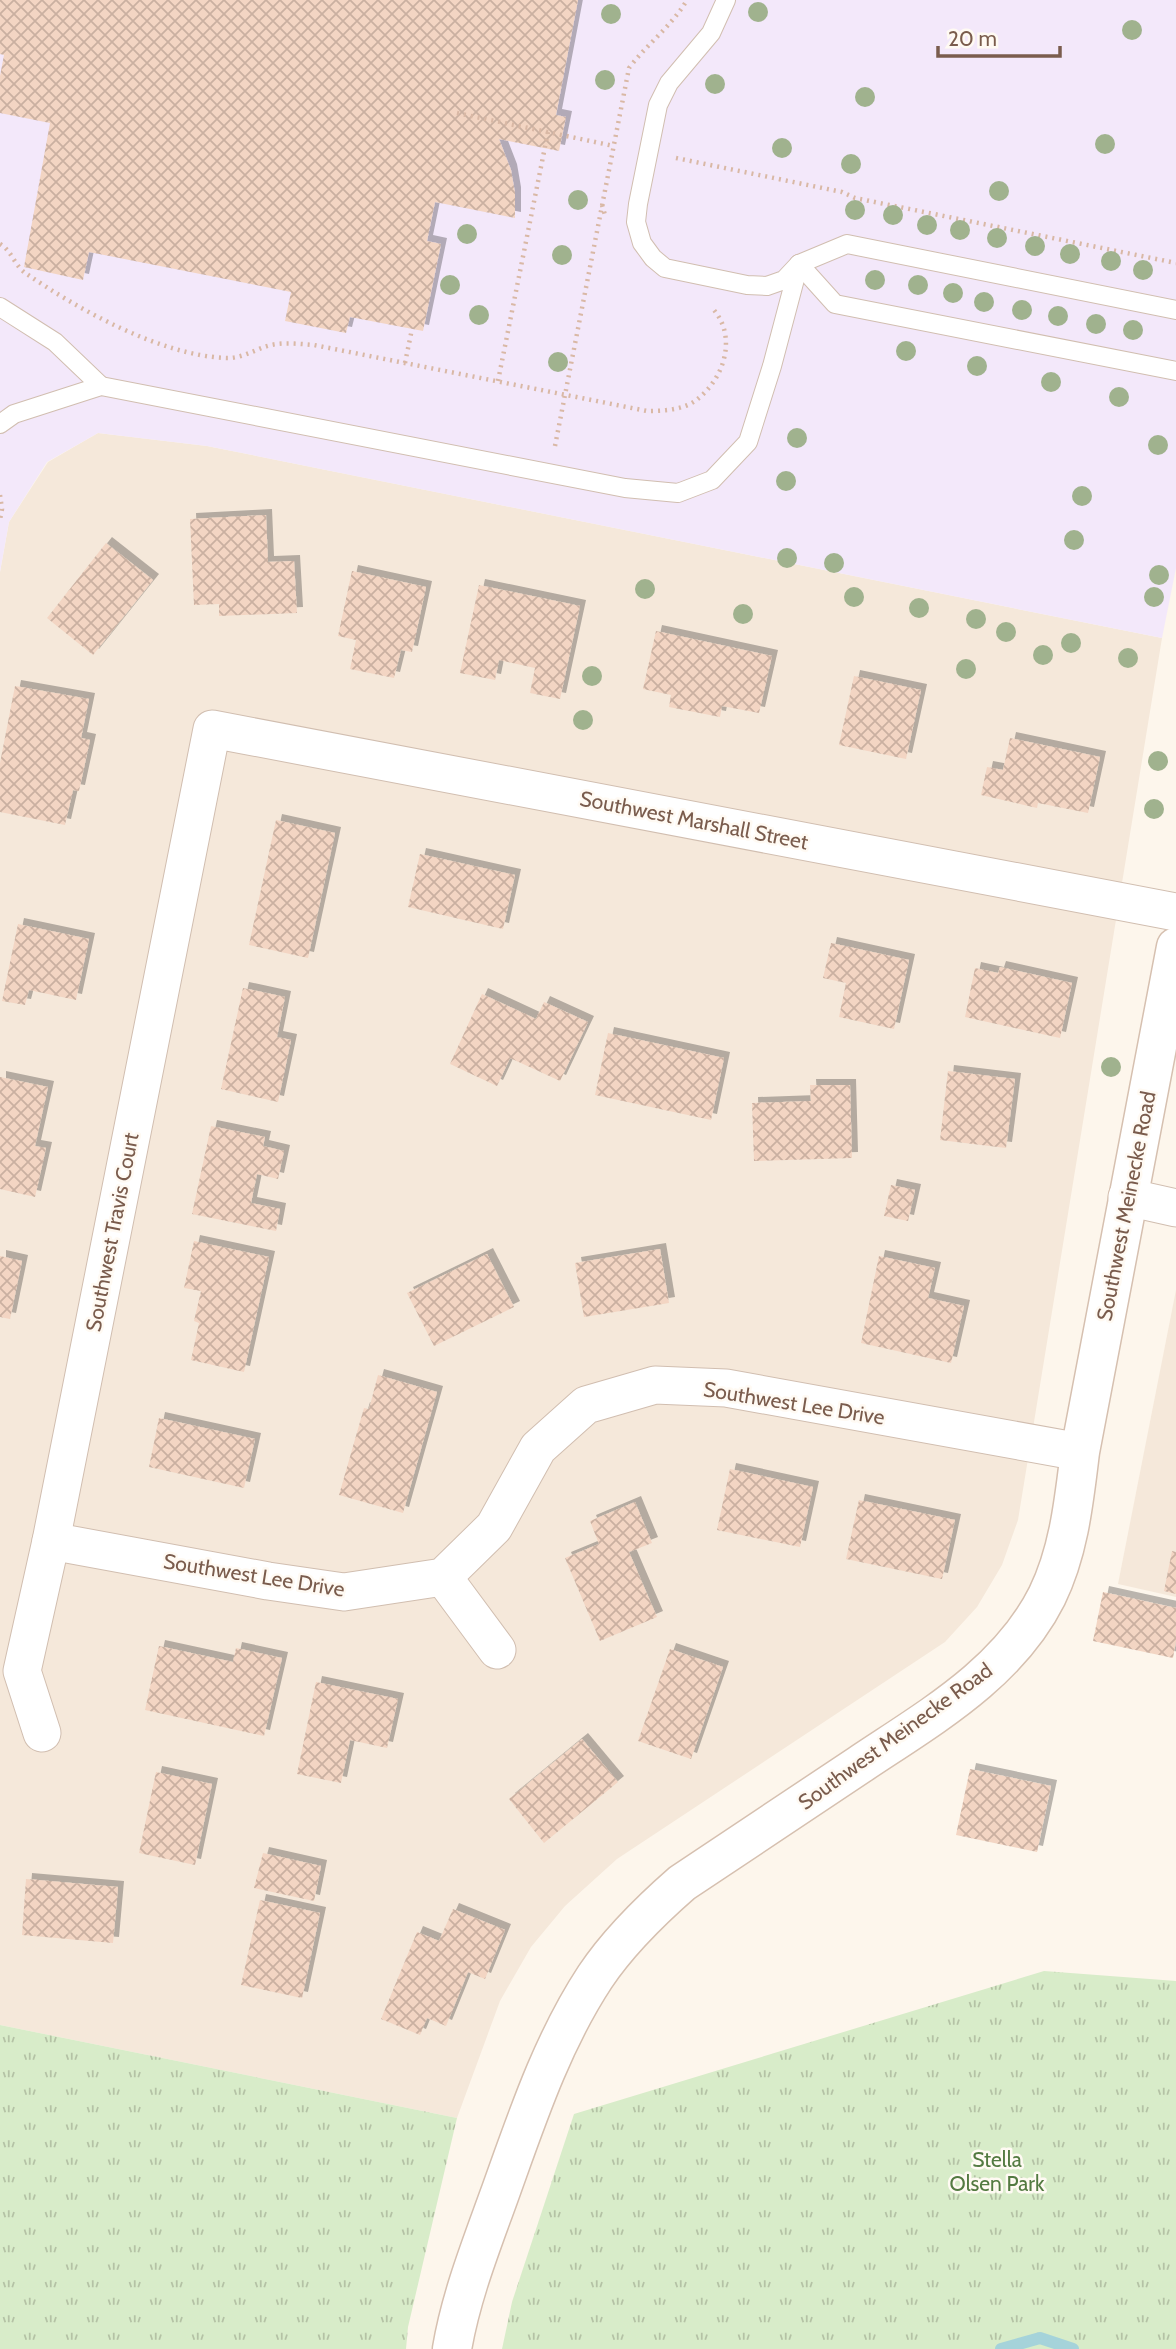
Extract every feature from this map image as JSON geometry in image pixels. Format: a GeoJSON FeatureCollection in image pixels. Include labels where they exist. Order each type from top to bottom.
{"type":"FeatureCollection","features":[{"type":"Feature","properties":{"kind":"main road","name":"Southwest Meinecke Road"},"geometry":{"type":"LineString","coordinates":[[452,2349],[469,2280],[542,2079],[584,1995],[619,1946],[656,1906],[682,1883],[960,1696],[1014,1647],[1046,1598],[1070,1527],[1080,1452],[1176,947]]}},
{"type":"Feature","properties":{"kind":"street","name":"Southwest Marshall Street"},"geometry":{"type":"LineString","coordinates":[[212,729],[1176,912]]}},
{"type":"Feature","properties":{"kind":"street","name":"Southwest Travis Court"},"geometry":{"type":"LineString","coordinates":[[43,1733],[22,1671],[51,1541],[212,729]]}},
{"type":"Feature","properties":{"kind":"street"},"geometry":{"type":"LineString","coordinates":[[1127,1197],[1176,1208]]}},
{"type":"Feature","properties":{"kind":"street","name":"Southwest Lee Drive"},"geometry":{"type":"LineString","coordinates":[[51,1541],[268,1581],[344,1592],[443,1577],[494,1527],[537,1448],[586,1405],[655,1385],[726,1388],[1080,1452]]}},
{"type":"Feature","properties":{"kind":"street"},"geometry":{"type":"LineString","coordinates":[[443,1577],[497,1650]]}},
{"type":"Feature","properties":{"kind":"lane"},"geometry":{"type":"LineString","coordinates":[[726,0],[711,33],[669,83],[658,105],[636,222],[642,243],[664,268],[747,285],[767,286],[784,280],[799,264],[847,244],[1176,310]]}},
{"type":"Feature","properties":{"kind":"lane"},"geometry":{"type":"LineString","coordinates":[[799,264],[835,304],[1176,371]]}},
{"type":"Feature","properties":{"kind":"lane"},"geometry":{"type":"LineString","coordinates":[[0,424],[14,414],[101,386],[625,488],[678,493],[712,480],[748,442],[772,366],[799,264]]}},
{"type":"Feature","properties":{"kind":"lane"},"geometry":{"type":"LineString","coordinates":[[0,307],[55,342],[101,386]]}},
{"type":"Feature","properties":{"kind":"path"},"geometry":{"type":"LineString","coordinates":[[550,474],[629,68],[643,49],[661,35],[687,0]]}},
{"type":"Feature","properties":{"kind":"path"},"geometry":{"type":"LineString","coordinates":[[457,113],[614,146]]}},
{"type":"Feature","properties":{"kind":"path"},"geometry":{"type":"LineString","coordinates":[[498,381],[548,132]]}},
{"type":"Feature","properties":{"kind":"path"},"geometry":{"type":"LineString","coordinates":[[675,158],[842,192],[855,198],[1176,263]]}},
{"type":"Feature","properties":{"kind":"path"},"geometry":{"type":"LineString","coordinates":[[602,205],[605,217]]}},
{"type":"Feature","properties":{"kind":"path"},"geometry":{"type":"LineString","coordinates":[[0,244],[21,269],[87,313],[185,351],[227,359],[249,355],[270,345],[314,345],[647,411],[670,410],[694,402],[711,386],[723,363],[728,341],[723,320],[712,309],[702,306]]}},
{"type":"Feature","properties":{"kind":"path"},"geometry":{"type":"LineString","coordinates":[[405,363],[412,329]]}},
{"type":"Feature","properties":{"kind":"path"},"geometry":{"type":"LineString","coordinates":[[0,495],[0,520]]}},
{"type":"Feature","properties":{"kind":"shaded area"},"geometry":{"type":"Polygon","coordinates":[[[0,0],[1176,0],[1176,568],[1162,638],[207,446],[98,433],[47,462],[9,522],[0,572],[0,0]]]}},
{"type":"Feature","properties":{"kind":"shaded area"},"geometry":{"type":"Polygon","coordinates":[[[98,433],[207,446],[1162,638],[1018,1520],[1002,1565],[977,1607],[945,1642],[617,1859],[565,1906],[531,1947],[500,2001],[457,2118],[0,2025],[0,572],[9,522],[48,462],[98,433]]]}},
{"type":"Feature","properties":{"kind":"shaded area"},"geometry":{"type":"Polygon","coordinates":[[[1176,1290],[1176,1597],[1118,1584],[1176,1290]]]}},
{"type":"Feature","properties":{"kind":"green space","name":"Stella Olsen Park"},"geometry":{"type":"Polygon","coordinates":[[[1044,1971],[1176,1981],[1176,2349],[502,2349],[512,2302],[574,2114],[1044,1971]]]}},
{"type":"Feature","properties":{"kind":"green space"},"geometry":{"type":"Polygon","coordinates":[[[0,2025],[457,2118],[408,2327],[406,2349],[0,2349],[0,2025]]]}},
{"type":"Feature","properties":{"kind":"building"},"geometry":{"type":"Polygon","coordinates":[[[0,0],[578,0],[556,115],[566,117],[559,151],[499,139],[511,170],[515,218],[435,202],[427,241],[441,244],[423,331],[350,317],[346,333],[285,321],[291,292],[89,252],[83,280],[24,267],[50,123],[0,113],[0,76],[4,55],[0,54],[0,0]]]}},
{"type":"Feature","properties":{"kind":"building"},"geometry":{"type":"Polygon","coordinates":[[[266,515],[268,562],[294,561],[297,613],[219,616],[219,604],[194,605],[190,519],[266,515]]]}},
{"type":"Feature","properties":{"kind":"building"},"geometry":{"type":"Polygon","coordinates":[[[106,543],[153,580],[93,655],[47,618],[106,543]]]}},
{"type":"Feature","properties":{"kind":"building"},"geometry":{"type":"Polygon","coordinates":[[[352,571],[426,587],[412,652],[401,650],[394,678],[350,669],[356,640],[338,636],[352,571]]]}},
{"type":"Feature","properties":{"kind":"building"},"geometry":{"type":"Polygon","coordinates":[[[479,585],[580,606],[560,699],[530,693],[535,668],[499,660],[495,680],[460,673],[479,585]]]}},
{"type":"Feature","properties":{"kind":"building"},"geometry":{"type":"Polygon","coordinates":[[[656,631],[772,656],[759,713],[722,706],[720,717],[669,707],[671,695],[643,689],[656,631]]]}},
{"type":"Feature","properties":{"kind":"building"},"geometry":{"type":"Polygon","coordinates":[[[854,676],[921,690],[906,759],[839,745],[854,676]]]}},
{"type":"Feature","properties":{"kind":"building"},"geometry":{"type":"Polygon","coordinates":[[[15,686],[89,699],[81,738],[90,740],[79,791],[73,790],[65,825],[0,812],[0,763],[15,686]]]}},
{"type":"Feature","properties":{"kind":"building"},"geometry":{"type":"Polygon","coordinates":[[[1010,738],[1100,757],[1088,813],[1038,803],[1037,808],[981,795],[987,767],[1003,770],[1010,738]]]}},
{"type":"Feature","properties":{"kind":"building"},"geometry":{"type":"Polygon","coordinates":[[[276,820],[335,833],[308,958],[249,945],[276,820]]]}},
{"type":"Feature","properties":{"kind":"building"},"geometry":{"type":"Polygon","coordinates":[[[420,854],[515,875],[503,929],[408,907],[420,854]]]}},
{"type":"Feature","properties":{"kind":"building"},"geometry":{"type":"Polygon","coordinates":[[[18,924],[89,939],[76,1000],[29,990],[25,1005],[2,1001],[18,924]]]}},
{"type":"Feature","properties":{"kind":"building"},"geometry":{"type":"Polygon","coordinates":[[[831,943],[909,960],[894,1029],[839,1017],[846,983],[823,978],[831,943]]]}},
{"type":"Feature","properties":{"kind":"building"},"geometry":{"type":"Polygon","coordinates":[[[1000,967],[1072,983],[1060,1038],[965,1017],[975,968],[998,973],[1000,967]]]}},
{"type":"Feature","properties":{"kind":"building"},"geometry":{"type":"Polygon","coordinates":[[[243,988],[285,997],[277,1037],[291,1040],[278,1102],[221,1089],[243,988]]]}},
{"type":"Feature","properties":{"kind":"building"},"geometry":{"type":"Polygon","coordinates":[[[482,994],[536,1019],[544,1002],[588,1022],[560,1081],[510,1058],[497,1086],[450,1064],[482,994]]]}},
{"type":"Feature","properties":{"kind":"building"},"geometry":{"type":"Polygon","coordinates":[[[608,1033],[724,1058],[711,1120],[595,1095],[608,1033]]]}},
{"type":"Feature","properties":{"kind":"building"},"geometry":{"type":"Polygon","coordinates":[[[948,1071],[1015,1079],[1006,1148],[940,1140],[948,1071]]]}},
{"type":"Feature","properties":{"kind":"building"},"geometry":{"type":"Polygon","coordinates":[[[0,1077],[48,1087],[35,1146],[46,1148],[35,1197],[0,1189],[0,1077]]]}},
{"type":"Feature","properties":{"kind":"building"},"geometry":{"type":"Polygon","coordinates":[[[810,1085],[850,1085],[852,1158],[754,1161],[752,1103],[811,1101],[810,1085]]]}},
{"type":"Feature","properties":{"kind":"building"},"geometry":{"type":"Polygon","coordinates":[[[211,1126],[265,1137],[263,1146],[284,1151],[278,1179],[257,1174],[251,1203],[280,1209],[276,1231],[192,1214],[211,1126]]]}},
{"type":"Feature","properties":{"kind":"building"},"geometry":{"type":"Polygon","coordinates":[[[891,1185],[915,1190],[908,1221],[884,1216],[891,1185]]]}},
{"type":"Feature","properties":{"kind":"building"},"geometry":{"type":"Polygon","coordinates":[[[194,1241],[269,1257],[244,1372],[191,1360],[199,1323],[194,1321],[201,1291],[184,1288],[194,1241]]]}},
{"type":"Feature","properties":{"kind":"building"},"geometry":{"type":"Polygon","coordinates":[[[660,1249],[669,1303],[584,1317],[575,1263],[660,1249]]]}},
{"type":"Feature","properties":{"kind":"building"},"geometry":{"type":"Polygon","coordinates":[[[487,1254],[514,1307],[434,1346],[407,1293],[487,1254]]]}},
{"type":"Feature","properties":{"kind":"building"},"geometry":{"type":"Polygon","coordinates":[[[0,1256],[22,1261],[10,1319],[0,1317],[0,1256]]]}},
{"type":"Feature","properties":{"kind":"building"},"geometry":{"type":"Polygon","coordinates":[[[879,1256],[935,1268],[928,1298],[964,1306],[951,1363],[861,1343],[879,1256]]]}},
{"type":"Feature","properties":{"kind":"building"},"geometry":{"type":"Polygon","coordinates":[[[378,1375],[437,1392],[403,1513],[339,1495],[364,1408],[369,1409],[378,1375]]]}},
{"type":"Feature","properties":{"kind":"building"},"geometry":{"type":"Polygon","coordinates":[[[159,1418],[255,1439],[244,1488],[149,1467],[159,1418]]]}},
{"type":"Feature","properties":{"kind":"building"},"geometry":{"type":"Polygon","coordinates":[[[730,1469],[813,1487],[800,1547],[717,1530],[730,1469]]]}},
{"type":"Feature","properties":{"kind":"building"},"geometry":{"type":"Polygon","coordinates":[[[859,1500],[955,1520],[942,1579],[846,1559],[859,1500]]]}},
{"type":"Feature","properties":{"kind":"building"},"geometry":{"type":"Polygon","coordinates":[[[635,1502],[652,1543],[629,1552],[657,1617],[600,1641],[565,1558],[599,1544],[590,1521],[635,1502]]]}},
{"type":"Feature","properties":{"kind":"building"},"geometry":{"type":"Polygon","coordinates":[[[1172,1551],[1176,1552],[1176,1594],[1164,1591],[1172,1551]]]}},
{"type":"Feature","properties":{"kind":"building"},"geometry":{"type":"Polygon","coordinates":[[[1103,1592],[1176,1608],[1173,1658],[1093,1641],[1103,1592]]]}},
{"type":"Feature","properties":{"kind":"building"},"geometry":{"type":"Polygon","coordinates":[[[159,1646],[233,1662],[236,1648],[282,1658],[264,1736],[145,1710],[159,1646]]]}},
{"type":"Feature","properties":{"kind":"building"},"geometry":{"type":"Polygon","coordinates":[[[670,1649],[723,1667],[691,1759],[638,1741],[670,1649]]]}},
{"type":"Feature","properties":{"kind":"building"},"geometry":{"type":"Polygon","coordinates":[[[316,1682],[398,1699],[387,1748],[350,1740],[341,1783],[297,1774],[316,1682]]]}},
{"type":"Feature","properties":{"kind":"building"},"geometry":{"type":"Polygon","coordinates":[[[582,1739],[618,1782],[544,1843],[509,1799],[582,1739]]]}},
{"type":"Feature","properties":{"kind":"building"},"geometry":{"type":"Polygon","coordinates":[[[970,1769],[1051,1786],[1037,1852],[956,1835],[970,1769]]]}},
{"type":"Feature","properties":{"kind":"building"},"geometry":{"type":"Polygon","coordinates":[[[156,1772],[212,1784],[195,1865],[139,1853],[156,1772]]]}},
{"type":"Feature","properties":{"kind":"building"},"geometry":{"type":"Polygon","coordinates":[[[263,1853],[321,1866],[314,1901],[254,1888],[263,1853]]]}},
{"type":"Feature","properties":{"kind":"building"},"geometry":{"type":"Polygon","coordinates":[[[26,1879],[118,1887],[113,1943],[22,1935],[26,1879]]]}},
{"type":"Feature","properties":{"kind":"building"},"geometry":{"type":"Polygon","coordinates":[[[260,1900],[320,1913],[302,1998],[241,1985],[260,1900]]]}},
{"type":"Feature","properties":{"kind":"building"},"geometry":{"type":"Polygon","coordinates":[[[453,1909],[505,1930],[485,1979],[468,1972],[446,2026],[427,2018],[420,2035],[381,2019],[417,1932],[439,1941],[453,1909]]]}},
{"type":"Feature","properties":{"kind":"waterway"},"geometry":{"type":"LineString","coordinates":[[1001,2349],[1040,2338],[1073,2349]]}}]}
